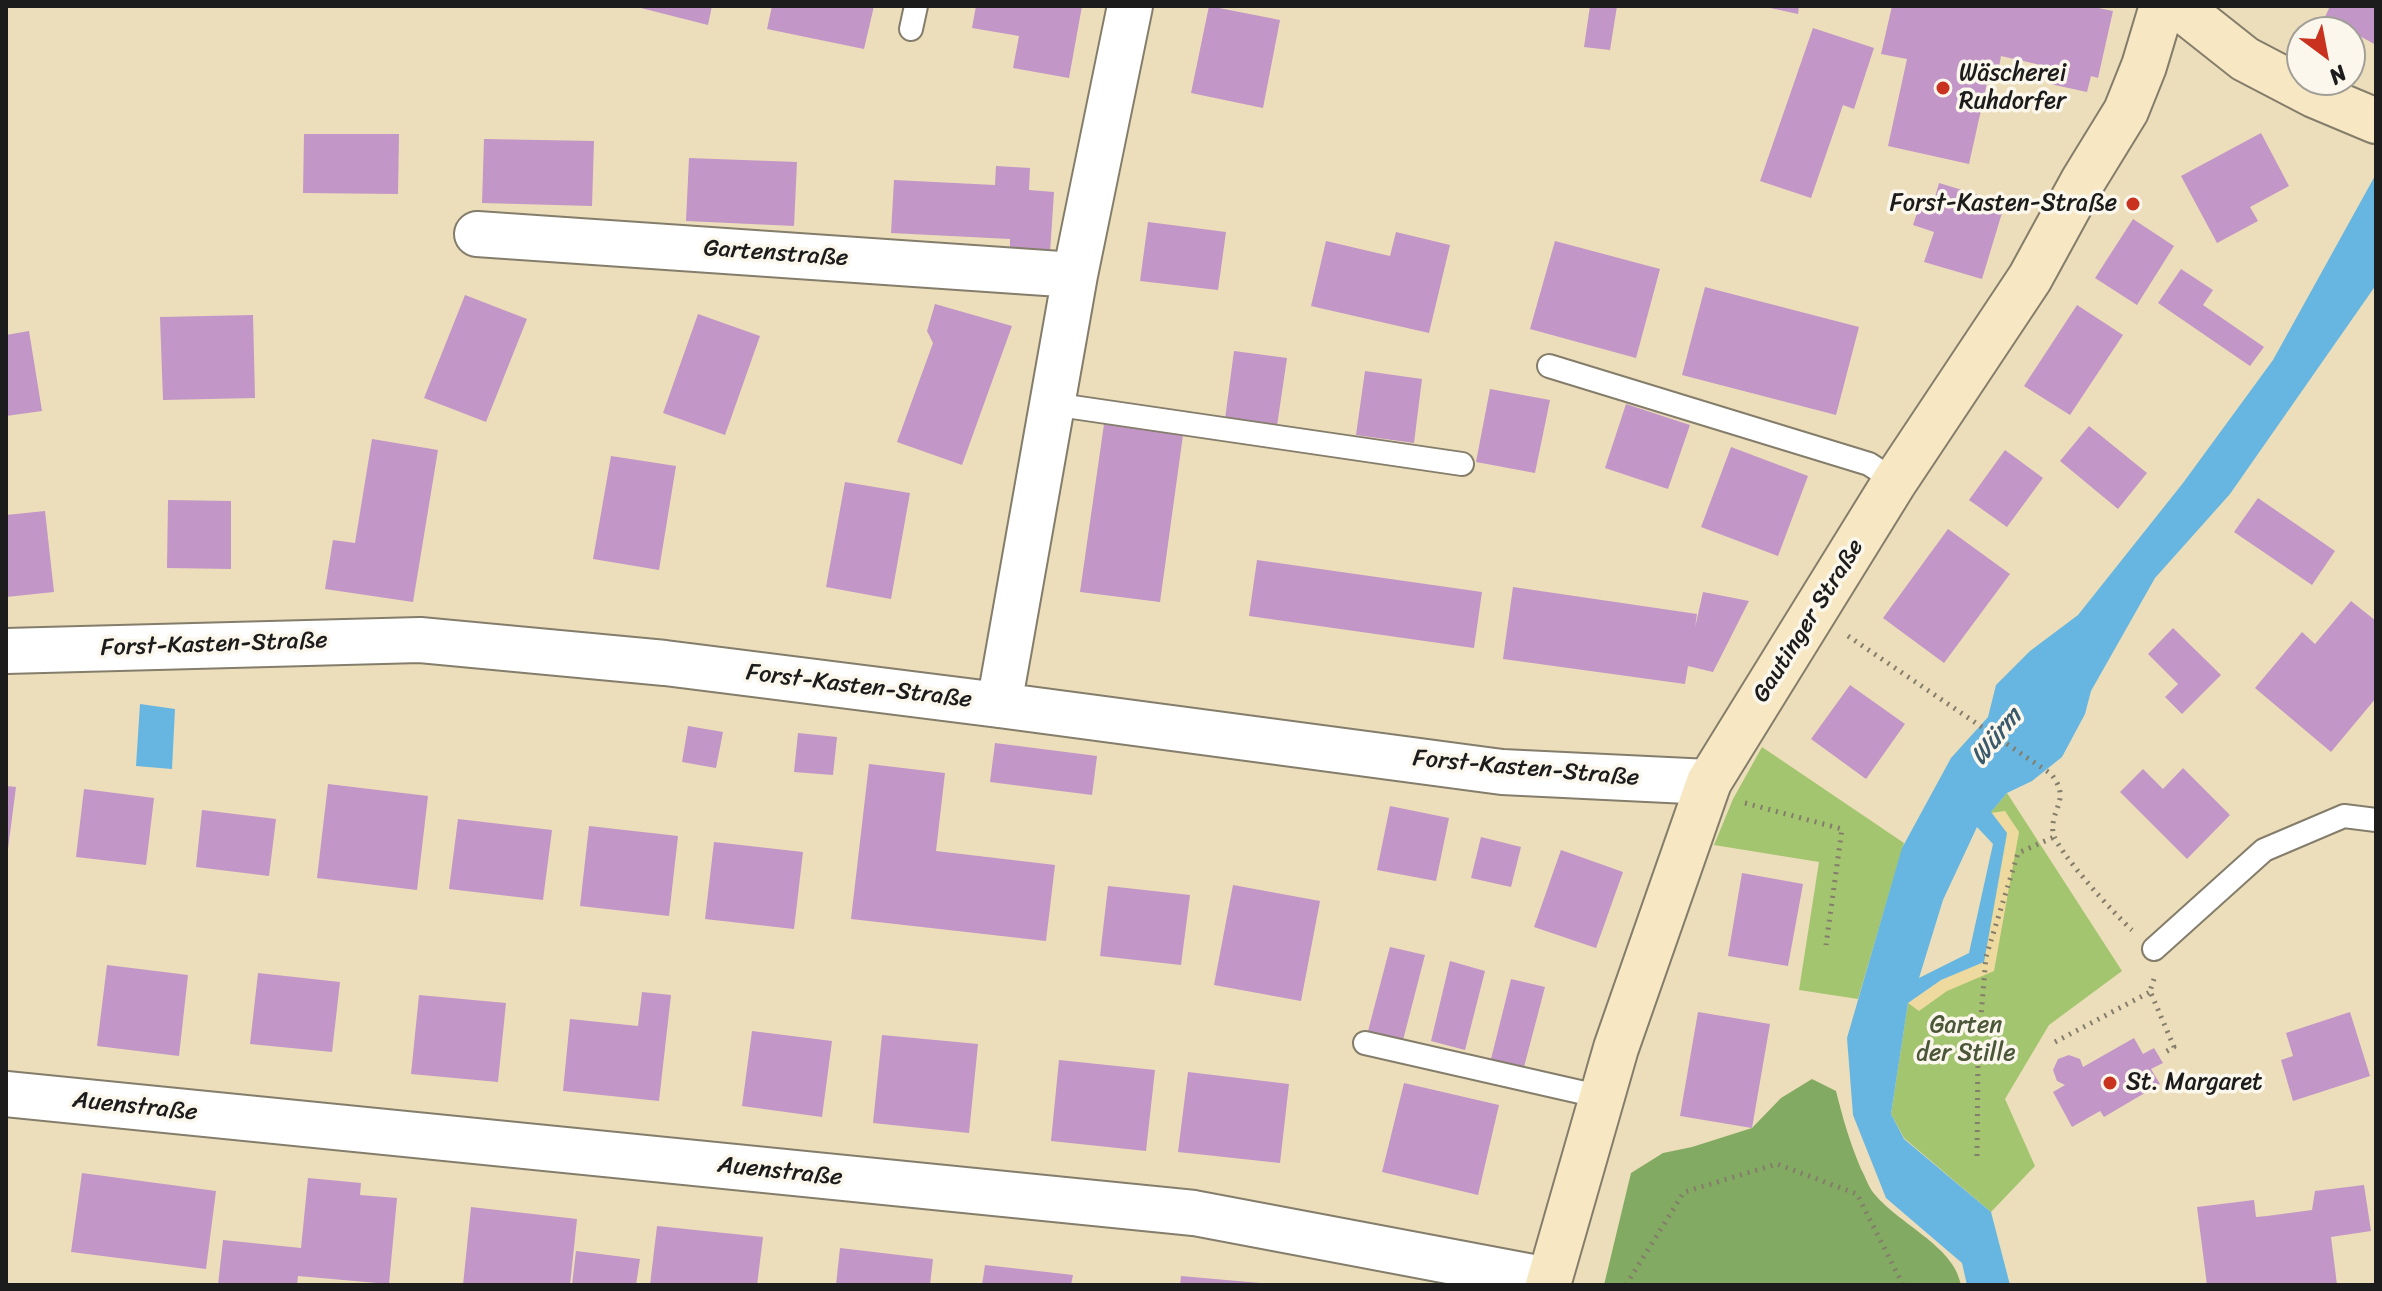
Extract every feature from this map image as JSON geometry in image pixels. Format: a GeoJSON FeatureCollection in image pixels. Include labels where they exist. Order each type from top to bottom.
{"type":"FeatureCollection","features":[{"type":"Feature","properties":{"kind":"main road","name":"Gautinger Straße"},"geometry":{"type":"LineString","coordinates":[[1549,1283],[1621,1034],[1721,791],[1895,481],[2030,278],[2126,111],[2144,66],[2162,6]]}},
{"type":"Feature","properties":{"kind":"main road"},"geometry":{"type":"LineString","coordinates":[[2178,6],[2245,59],[2314,95],[2376,121]]}},
{"type":"Feature","properties":{"kind":"street"},"geometry":{"type":"LineString","coordinates":[[999,705],[1075,275],[1130,6]]}},
{"type":"Feature","properties":{"kind":"street","name":"Gartenstraße"},"geometry":{"type":"LineString","coordinates":[[477,234],[1075,275]]}},
{"type":"Feature","properties":{"kind":"street","name":"Forst-Kasten-Straße"},"geometry":{"type":"LineString","coordinates":[[6,651],[420,640],[665,663],[1502,772],[1721,791]]}},
{"type":"Feature","properties":{"kind":"street","name":"Auenstraße"},"geometry":{"type":"LineString","coordinates":[[6,1094],[1194,1213],[1549,1283]]}},
{"type":"Feature","properties":{"kind":"lane"},"geometry":{"type":"LineString","coordinates":[[911,29],[916,6]]}},
{"type":"Feature","properties":{"kind":"lane"},"geometry":{"type":"LineString","coordinates":[[1549,366],[1869,464],[1895,481]]}},
{"type":"Feature","properties":{"kind":"lane"},"geometry":{"type":"LineString","coordinates":[[1052,404],[1462,464]]}},
{"type":"Feature","properties":{"kind":"lane"},"geometry":{"type":"LineString","coordinates":[[2154,949],[2264,850],[2344,816],[2376,820]]}},
{"type":"Feature","properties":{"kind":"lane"},"geometry":{"type":"LineString","coordinates":[[1365,1043],[1602,1097]]}},
{"type":"Feature","properties":{"kind":"path"},"geometry":{"type":"LineString","coordinates":[[1845,634],[2051,774],[2059,785],[2060,798],[2054,837],[2083,877],[2125,924],[2154,949],[2160,963],[2150,991],[2055,1042]]}},
{"type":"Feature","properties":{"kind":"path"},"geometry":{"type":"LineString","coordinates":[[1721,791],[1842,829],[1826,945]]}},
{"type":"Feature","properties":{"kind":"path"},"geometry":{"type":"LineString","coordinates":[[1977,1156],[1978,1051],[1986,957],[2018,853],[2054,837]]}},
{"type":"Feature","properties":{"kind":"path"},"geometry":{"type":"LineString","coordinates":[[2150,991],[2174,1047],[2162,1054]]}},
{"type":"Feature","properties":{"kind":"path"},"geometry":{"type":"LineString","coordinates":[[1626,1285],[1684,1192],[1777,1164],[1857,1194],[1903,1285]]}},
{"type":"Feature","properties":{"kind":"green space"},"geometry":{"type":"Polygon","coordinates":[[[1762,747],[1904,843],[1858,999],[1799,990],[1819,862],[1714,845],[1733,799],[1762,747]]]}},
{"type":"Feature","properties":{"kind":"green space","name":"Garten der Stille"},"geometry":{"type":"Polygon","coordinates":[[[2007,793],[2122,971],[2049,1025],[2005,1099],[2035,1166],[1991,1212],[1904,1138],[1891,1114],[1908,1003],[1984,962],[2007,834],[1990,813],[2007,793]]]}},
{"type":"Feature","properties":{"kind":"green space"},"geometry":{"type":"Polygon","coordinates":[[[1812,1079],[1836,1091],[1853,1150],[1872,1191],[1948,1258],[1961,1285],[1604,1285],[1631,1173],[1663,1153],[1752,1128],[1781,1098],[1812,1079]]]}},
{"type":"Feature","properties":{"kind":"sand"},"geometry":{"type":"Polygon","coordinates":[[[2005,811],[2019,832],[1994,971],[1947,991],[1919,1011],[1908,1003],[1941,980],[1984,962],[2007,834],[1990,813],[2005,811]]]}},
{"type":"Feature","properties":{"kind":"water","name":"Würm"},"geometry":{"type":"Polygon","coordinates":[[[2376,174],[2376,285],[2230,494],[2155,578],[2091,691],[2085,714],[2062,757],[2032,781],[2007,793],[1991,812],[2007,833],[1984,962],[1941,980],[1908,1003],[1891,1114],[1904,1139],[1991,1212],[2010,1285],[1967,1285],[1962,1263],[1886,1198],[1853,1115],[1847,1038],[1902,848],[1951,758],[1988,717],[1996,685],[2030,651],[2078,615],[2183,483],[2273,360],[2376,174]],[[1977,827],[1943,900],[1919,978],[1969,953],[1993,844],[1977,827]]]}},
{"type":"Feature","properties":{"kind":"water"},"geometry":{"type":"Polygon","coordinates":[[[140,704],[175,709],[172,769],[136,766],[140,704]]]}},
{"type":"Feature","properties":{"kind":"building"},"geometry":{"type":"Polygon","coordinates":[[[633,6],[712,6],[708,25],[633,6]]]}},
{"type":"Feature","properties":{"kind":"building"},"geometry":{"type":"Polygon","coordinates":[[[772,6],[874,6],[864,49],[767,29],[772,6]]]}},
{"type":"Feature","properties":{"kind":"building"},"geometry":{"type":"Polygon","coordinates":[[[976,6],[1082,6],[1069,78],[1013,68],[1019,36],[972,28],[976,6]]]}},
{"type":"Feature","properties":{"kind":"building"},"geometry":{"type":"Polygon","coordinates":[[[1209,6],[1280,20],[1263,108],[1191,93],[1209,6]]]}},
{"type":"Feature","properties":{"kind":"building"},"geometry":{"type":"Polygon","coordinates":[[[1590,6],[1617,6],[1610,50],[1584,47],[1590,6]]]}},
{"type":"Feature","properties":{"kind":"building"},"geometry":{"type":"Polygon","coordinates":[[[1761,6],[1799,6],[1798,14],[1761,6]]]}},
{"type":"Feature","properties":{"kind":"building","name":"Wäscherei Ruhdorfer"},"geometry":{"type":"Polygon","coordinates":[[[1892,6],[2089,6],[2113,11],[2098,78],[2091,76],[2087,92],[2050,84],[2054,68],[2001,56],[1999,67],[1991,65],[1969,164],[1888,146],[1907,59],[1881,54],[1892,6]]]}},
{"type":"Feature","properties":{"kind":"building"},"geometry":{"type":"Polygon","coordinates":[[[2330,6],[2376,6],[2376,45],[2366,40],[2366,16],[2325,16],[2330,6]]]}},
{"type":"Feature","properties":{"kind":"building"},"geometry":{"type":"Polygon","coordinates":[[[1813,28],[1874,48],[1854,109],[1843,105],[1811,198],[1760,181],[1813,28]]]}},
{"type":"Feature","properties":{"kind":"building"},"geometry":{"type":"Polygon","coordinates":[[[2261,133],[2289,186],[2250,207],[2258,221],[2217,243],[2181,176],[2261,133]]]}},
{"type":"Feature","properties":{"kind":"building"},"geometry":{"type":"Polygon","coordinates":[[[304,134],[399,134],[398,194],[303,193],[304,134]]]}},
{"type":"Feature","properties":{"kind":"building"},"geometry":{"type":"Polygon","coordinates":[[[484,139],[594,141],[592,206],[482,203],[484,139]]]}},
{"type":"Feature","properties":{"kind":"building"},"geometry":{"type":"Polygon","coordinates":[[[689,158],[797,162],[794,226],[686,221],[689,158]]]}},
{"type":"Feature","properties":{"kind":"building"},"geometry":{"type":"Polygon","coordinates":[[[996,166],[1030,168],[1029,190],[1054,192],[1050,253],[1010,252],[1010,239],[891,233],[894,180],[995,185],[996,166]]]}},
{"type":"Feature","properties":{"kind":"building"},"geometry":{"type":"Polygon","coordinates":[[[1939,183],[2005,203],[1982,279],[1924,262],[1934,232],[1913,225],[1921,201],[1933,204],[1939,183]]]}},
{"type":"Feature","properties":{"kind":"building"},"geometry":{"type":"Polygon","coordinates":[[[2133,219],[2174,246],[2137,305],[2095,278],[2133,219]]]}},
{"type":"Feature","properties":{"kind":"building"},"geometry":{"type":"Polygon","coordinates":[[[1148,222],[1226,232],[1218,290],[1140,281],[1148,222]]]}},
{"type":"Feature","properties":{"kind":"building"},"geometry":{"type":"Polygon","coordinates":[[[1396,232],[1450,245],[1429,333],[1311,306],[1326,241],[1390,256],[1396,232]]]}},
{"type":"Feature","properties":{"kind":"building"},"geometry":{"type":"Polygon","coordinates":[[[1555,241],[1660,269],[1636,358],[1530,329],[1555,241]]]}},
{"type":"Feature","properties":{"kind":"building"},"geometry":{"type":"Polygon","coordinates":[[[2181,269],[2213,290],[2203,305],[2264,347],[2250,366],[2158,303],[2181,269]]]}},
{"type":"Feature","properties":{"kind":"building"},"geometry":{"type":"Polygon","coordinates":[[[1705,287],[1859,327],[1836,415],[1682,375],[1705,287]]]}},
{"type":"Feature","properties":{"kind":"building"},"geometry":{"type":"Polygon","coordinates":[[[465,295],[527,319],[486,422],[424,398],[465,295]]]}},
{"type":"Feature","properties":{"kind":"building"},"geometry":{"type":"Polygon","coordinates":[[[935,304],[1012,326],[962,465],[897,442],[933,343],[927,331],[935,304]]]}},
{"type":"Feature","properties":{"kind":"building"},"geometry":{"type":"Polygon","coordinates":[[[2077,305],[2123,335],[2070,415],[2024,386],[2077,305]]]}},
{"type":"Feature","properties":{"kind":"building"},"geometry":{"type":"Polygon","coordinates":[[[698,314],[760,336],[725,435],[663,413],[698,314]]]}},
{"type":"Feature","properties":{"kind":"building"},"geometry":{"type":"Polygon","coordinates":[[[253,315],[255,398],[163,400],[160,317],[253,315]]]}},
{"type":"Feature","properties":{"kind":"building"},"geometry":{"type":"Polygon","coordinates":[[[29,331],[42,411],[6,416],[6,335],[29,331]]]}},
{"type":"Feature","properties":{"kind":"building"},"geometry":{"type":"Polygon","coordinates":[[[1234,351],[1287,358],[1277,426],[1225,419],[1234,351]]]}},
{"type":"Feature","properties":{"kind":"building"},"geometry":{"type":"Polygon","coordinates":[[[1365,371],[1422,379],[1414,443],[1356,435],[1365,371]]]}},
{"type":"Feature","properties":{"kind":"building"},"geometry":{"type":"Polygon","coordinates":[[[1490,389],[1550,400],[1535,473],[1476,462],[1490,389]]]}},
{"type":"Feature","properties":{"kind":"building"},"geometry":{"type":"Polygon","coordinates":[[[1626,404],[1690,425],[1668,489],[1605,468],[1626,404]]]}},
{"type":"Feature","properties":{"kind":"building"},"geometry":{"type":"Polygon","coordinates":[[[1104,424],[1183,435],[1160,602],[1080,592],[1104,424]]]}},
{"type":"Feature","properties":{"kind":"building"},"geometry":{"type":"Polygon","coordinates":[[[2089,426],[2147,473],[2118,509],[2060,461],[2089,426]]]}},
{"type":"Feature","properties":{"kind":"building"},"geometry":{"type":"Polygon","coordinates":[[[372,439],[438,450],[413,602],[325,589],[333,540],[355,543],[372,439]]]}},
{"type":"Feature","properties":{"kind":"building"},"geometry":{"type":"Polygon","coordinates":[[[1731,447],[1808,476],[1778,556],[1701,527],[1731,447]]]}},
{"type":"Feature","properties":{"kind":"building"},"geometry":{"type":"Polygon","coordinates":[[[2005,450],[2043,478],[2007,527],[1969,500],[2005,450]]]}},
{"type":"Feature","properties":{"kind":"building"},"geometry":{"type":"Polygon","coordinates":[[[611,456],[676,466],[659,570],[593,559],[611,456]]]}},
{"type":"Feature","properties":{"kind":"building"},"geometry":{"type":"Polygon","coordinates":[[[845,482],[910,493],[891,599],[826,587],[845,482]]]}},
{"type":"Feature","properties":{"kind":"building"},"geometry":{"type":"Polygon","coordinates":[[[2258,498],[2335,551],[2312,585],[2234,532],[2258,498]]]}},
{"type":"Feature","properties":{"kind":"building"},"geometry":{"type":"Polygon","coordinates":[[[168,500],[231,501],[231,569],[167,568],[168,500]]]}},
{"type":"Feature","properties":{"kind":"building"},"geometry":{"type":"Polygon","coordinates":[[[45,511],[54,592],[6,597],[6,515],[45,511]]]}},
{"type":"Feature","properties":{"kind":"building"},"geometry":{"type":"Polygon","coordinates":[[[1948,529],[2010,574],[1944,663],[1883,618],[1948,529]]]}},
{"type":"Feature","properties":{"kind":"building"},"geometry":{"type":"Polygon","coordinates":[[[1257,560],[1482,592],[1474,648],[1249,616],[1257,560]]]}},
{"type":"Feature","properties":{"kind":"building"},"geometry":{"type":"Polygon","coordinates":[[[1513,587],[1697,614],[1695,628],[1703,592],[1749,601],[1713,672],[1688,666],[1685,684],[1503,659],[1513,587]]]}},
{"type":"Feature","properties":{"kind":"building"},"geometry":{"type":"Polygon","coordinates":[[[2351,601],[2376,621],[2376,698],[2331,752],[2255,688],[2302,632],[2315,644],[2351,601]]]}},
{"type":"Feature","properties":{"kind":"building"},"geometry":{"type":"Polygon","coordinates":[[[2173,628],[2221,675],[2182,714],[2165,697],[2178,684],[2148,654],[2173,628]]]}},
{"type":"Feature","properties":{"kind":"building"},"geometry":{"type":"Polygon","coordinates":[[[1850,685],[1905,724],[1866,779],[1811,739],[1850,685]]]}},
{"type":"Feature","properties":{"kind":"building"},"geometry":{"type":"Polygon","coordinates":[[[688,726],[723,732],[716,768],[682,762],[688,726]]]}},
{"type":"Feature","properties":{"kind":"building"},"geometry":{"type":"Polygon","coordinates":[[[798,733],[837,737],[833,775],[794,772],[798,733]]]}},
{"type":"Feature","properties":{"kind":"building"},"geometry":{"type":"Polygon","coordinates":[[[995,743],[1097,756],[1092,795],[990,782],[995,743]]]}},
{"type":"Feature","properties":{"kind":"building"},"geometry":{"type":"Polygon","coordinates":[[[869,764],[945,773],[936,851],[1055,865],[1046,941],[851,919],[869,764]]]}},
{"type":"Feature","properties":{"kind":"building"},"geometry":{"type":"Polygon","coordinates":[[[2183,768],[2230,815],[2187,859],[2120,792],[2143,769],[2163,789],[2183,768]]]}},
{"type":"Feature","properties":{"kind":"building"},"geometry":{"type":"Polygon","coordinates":[[[328,784],[428,796],[417,890],[317,878],[328,784]]]}},
{"type":"Feature","properties":{"kind":"building"},"geometry":{"type":"Polygon","coordinates":[[[6,786],[16,787],[8,849],[6,849],[6,786]]]}},
{"type":"Feature","properties":{"kind":"building"},"geometry":{"type":"Polygon","coordinates":[[[84,789],[154,798],[146,865],[76,857],[84,789]]]}},
{"type":"Feature","properties":{"kind":"building"},"geometry":{"type":"Polygon","coordinates":[[[1390,806],[1449,818],[1436,881],[1377,870],[1390,806]]]}},
{"type":"Feature","properties":{"kind":"building"},"geometry":{"type":"Polygon","coordinates":[[[202,810],[276,819],[269,876],[196,867],[202,810]]]}},
{"type":"Feature","properties":{"kind":"building"},"geometry":{"type":"Polygon","coordinates":[[[458,819],[552,830],[543,900],[449,889],[458,819]]]}},
{"type":"Feature","properties":{"kind":"building"},"geometry":{"type":"Polygon","coordinates":[[[589,826],[678,836],[669,916],[580,906],[589,826]]]}},
{"type":"Feature","properties":{"kind":"building"},"geometry":{"type":"Polygon","coordinates":[[[1481,837],[1521,847],[1511,887],[1471,878],[1481,837]]]}},
{"type":"Feature","properties":{"kind":"building"},"geometry":{"type":"Polygon","coordinates":[[[714,842],[803,852],[794,929],[705,919],[714,842]]]}},
{"type":"Feature","properties":{"kind":"building"},"geometry":{"type":"Polygon","coordinates":[[[1561,850],[1623,872],[1596,948],[1534,927],[1561,850]]]}},
{"type":"Feature","properties":{"kind":"building"},"geometry":{"type":"Polygon","coordinates":[[[1742,873],[1803,884],[1788,966],[1728,956],[1742,873]]]}},
{"type":"Feature","properties":{"kind":"building"},"geometry":{"type":"Polygon","coordinates":[[[1233,885],[1320,901],[1301,1001],[1214,985],[1233,885]]]}},
{"type":"Feature","properties":{"kind":"building"},"geometry":{"type":"Polygon","coordinates":[[[1108,886],[1190,895],[1181,965],[1100,956],[1108,886]]]}},
{"type":"Feature","properties":{"kind":"building"},"geometry":{"type":"Polygon","coordinates":[[[1390,947],[1425,955],[1402,1044],[1367,1035],[1390,947]]]}},
{"type":"Feature","properties":{"kind":"building"},"geometry":{"type":"Polygon","coordinates":[[[1450,961],[1485,971],[1465,1050],[1431,1041],[1450,961]]]}},
{"type":"Feature","properties":{"kind":"building"},"geometry":{"type":"Polygon","coordinates":[[[107,965],[188,975],[179,1056],[97,1046],[107,965]]]}},
{"type":"Feature","properties":{"kind":"building"},"geometry":{"type":"Polygon","coordinates":[[[258,973],[340,982],[332,1052],[250,1044],[258,973]]]}},
{"type":"Feature","properties":{"kind":"building"},"geometry":{"type":"Polygon","coordinates":[[[1511,979],[1545,987],[1524,1067],[1491,1059],[1511,979]]]}},
{"type":"Feature","properties":{"kind":"building"},"geometry":{"type":"Polygon","coordinates":[[[642,992],[671,995],[659,1101],[563,1091],[570,1019],[638,1026],[642,992]]]}},
{"type":"Feature","properties":{"kind":"building"},"geometry":{"type":"Polygon","coordinates":[[[419,995],[506,1003],[498,1082],[411,1074],[419,995]]]}},
{"type":"Feature","properties":{"kind":"building"},"geometry":{"type":"Polygon","coordinates":[[[1698,1012],[1770,1024],[1752,1128],[1680,1116],[1698,1012]]]}},
{"type":"Feature","properties":{"kind":"building"},"geometry":{"type":"Polygon","coordinates":[[[2350,1012],[2370,1076],[2293,1101],[2281,1060],[2293,1056],[2286,1033],[2350,1012]]]}},
{"type":"Feature","properties":{"kind":"building"},"geometry":{"type":"Polygon","coordinates":[[[752,1031],[832,1041],[822,1117],[742,1106],[752,1031]]]}},
{"type":"Feature","properties":{"kind":"building"},"geometry":{"type":"Polygon","coordinates":[[[882,1035],[978,1044],[969,1133],[873,1123],[882,1035]]]}},
{"type":"Feature","properties":{"kind":"building","name":"St. Margaret"},"geometry":{"type":"Polygon","coordinates":[[[2134,1038],[2143,1054],[2154,1048],[2163,1063],[2151,1069],[2160,1084],[2104,1117],[2100,1111],[2072,1127],[2053,1092],[2065,1085],[2057,1081],[2053,1070],[2058,1059],[2069,1055],[2080,1059],[2083,1067],[2134,1038]]]}},
{"type":"Feature","properties":{"kind":"building"},"geometry":{"type":"Polygon","coordinates":[[[1059,1060],[1155,1070],[1146,1151],[1051,1141],[1059,1060]]]}},
{"type":"Feature","properties":{"kind":"building"},"geometry":{"type":"Polygon","coordinates":[[[1188,1072],[1289,1084],[1280,1163],[1178,1152],[1188,1072]]]}},
{"type":"Feature","properties":{"kind":"building"},"geometry":{"type":"Polygon","coordinates":[[[1404,1083],[1499,1105],[1478,1195],[1382,1172],[1404,1083]]]}},
{"type":"Feature","properties":{"kind":"building"},"geometry":{"type":"Polygon","coordinates":[[[82,1173],[216,1191],[206,1269],[71,1252],[82,1173]]]}},
{"type":"Feature","properties":{"kind":"building"},"geometry":{"type":"Polygon","coordinates":[[[308,1178],[361,1183],[360,1195],[397,1198],[389,1284],[298,1276],[297,1285],[218,1285],[223,1240],[301,1248],[308,1178]]]}},
{"type":"Feature","properties":{"kind":"building"},"geometry":{"type":"Polygon","coordinates":[[[2364,1185],[2371,1231],[2331,1237],[2337,1285],[2207,1285],[2197,1207],[2254,1200],[2256,1217],[2267,1216],[2312,1210],[2315,1191],[2364,1185]]]}},
{"type":"Feature","properties":{"kind":"building"},"geometry":{"type":"Polygon","coordinates":[[[471,1207],[577,1219],[570,1285],[463,1285],[471,1207]]]}},
{"type":"Feature","properties":{"kind":"building"},"geometry":{"type":"Polygon","coordinates":[[[657,1226],[763,1237],[757,1285],[650,1285],[657,1226]]]}},
{"type":"Feature","properties":{"kind":"building"},"geometry":{"type":"Polygon","coordinates":[[[840,1248],[933,1259],[930,1285],[836,1285],[840,1248]]]}},
{"type":"Feature","properties":{"kind":"building"},"geometry":{"type":"Polygon","coordinates":[[[576,1251],[640,1259],[636,1285],[572,1285],[576,1251]]]}},
{"type":"Feature","properties":{"kind":"building"},"geometry":{"type":"Polygon","coordinates":[[[985,1265],[1073,1275],[1071,1285],[982,1285],[985,1265]]]}},
{"type":"Feature","properties":{"kind":"building"},"geometry":{"type":"Polygon","coordinates":[[[1181,1276],[1260,1283],[1260,1285],[1180,1285],[1181,1276]]]}},
{"type":"Feature","properties":{"kind":"place","name":"Wäscherei Ruhdorfer"},"geometry":{"type":"Point","coordinates":[1943,88]}},
{"type":"Feature","properties":{"kind":"place","name":"Forst-Kasten-Straße"},"geometry":{"type":"Point","coordinates":[2133,204]}},
{"type":"Feature","properties":{"kind":"place","name":"St. Margaret"},"geometry":{"type":"Point","coordinates":[2110,1083]}}]}
